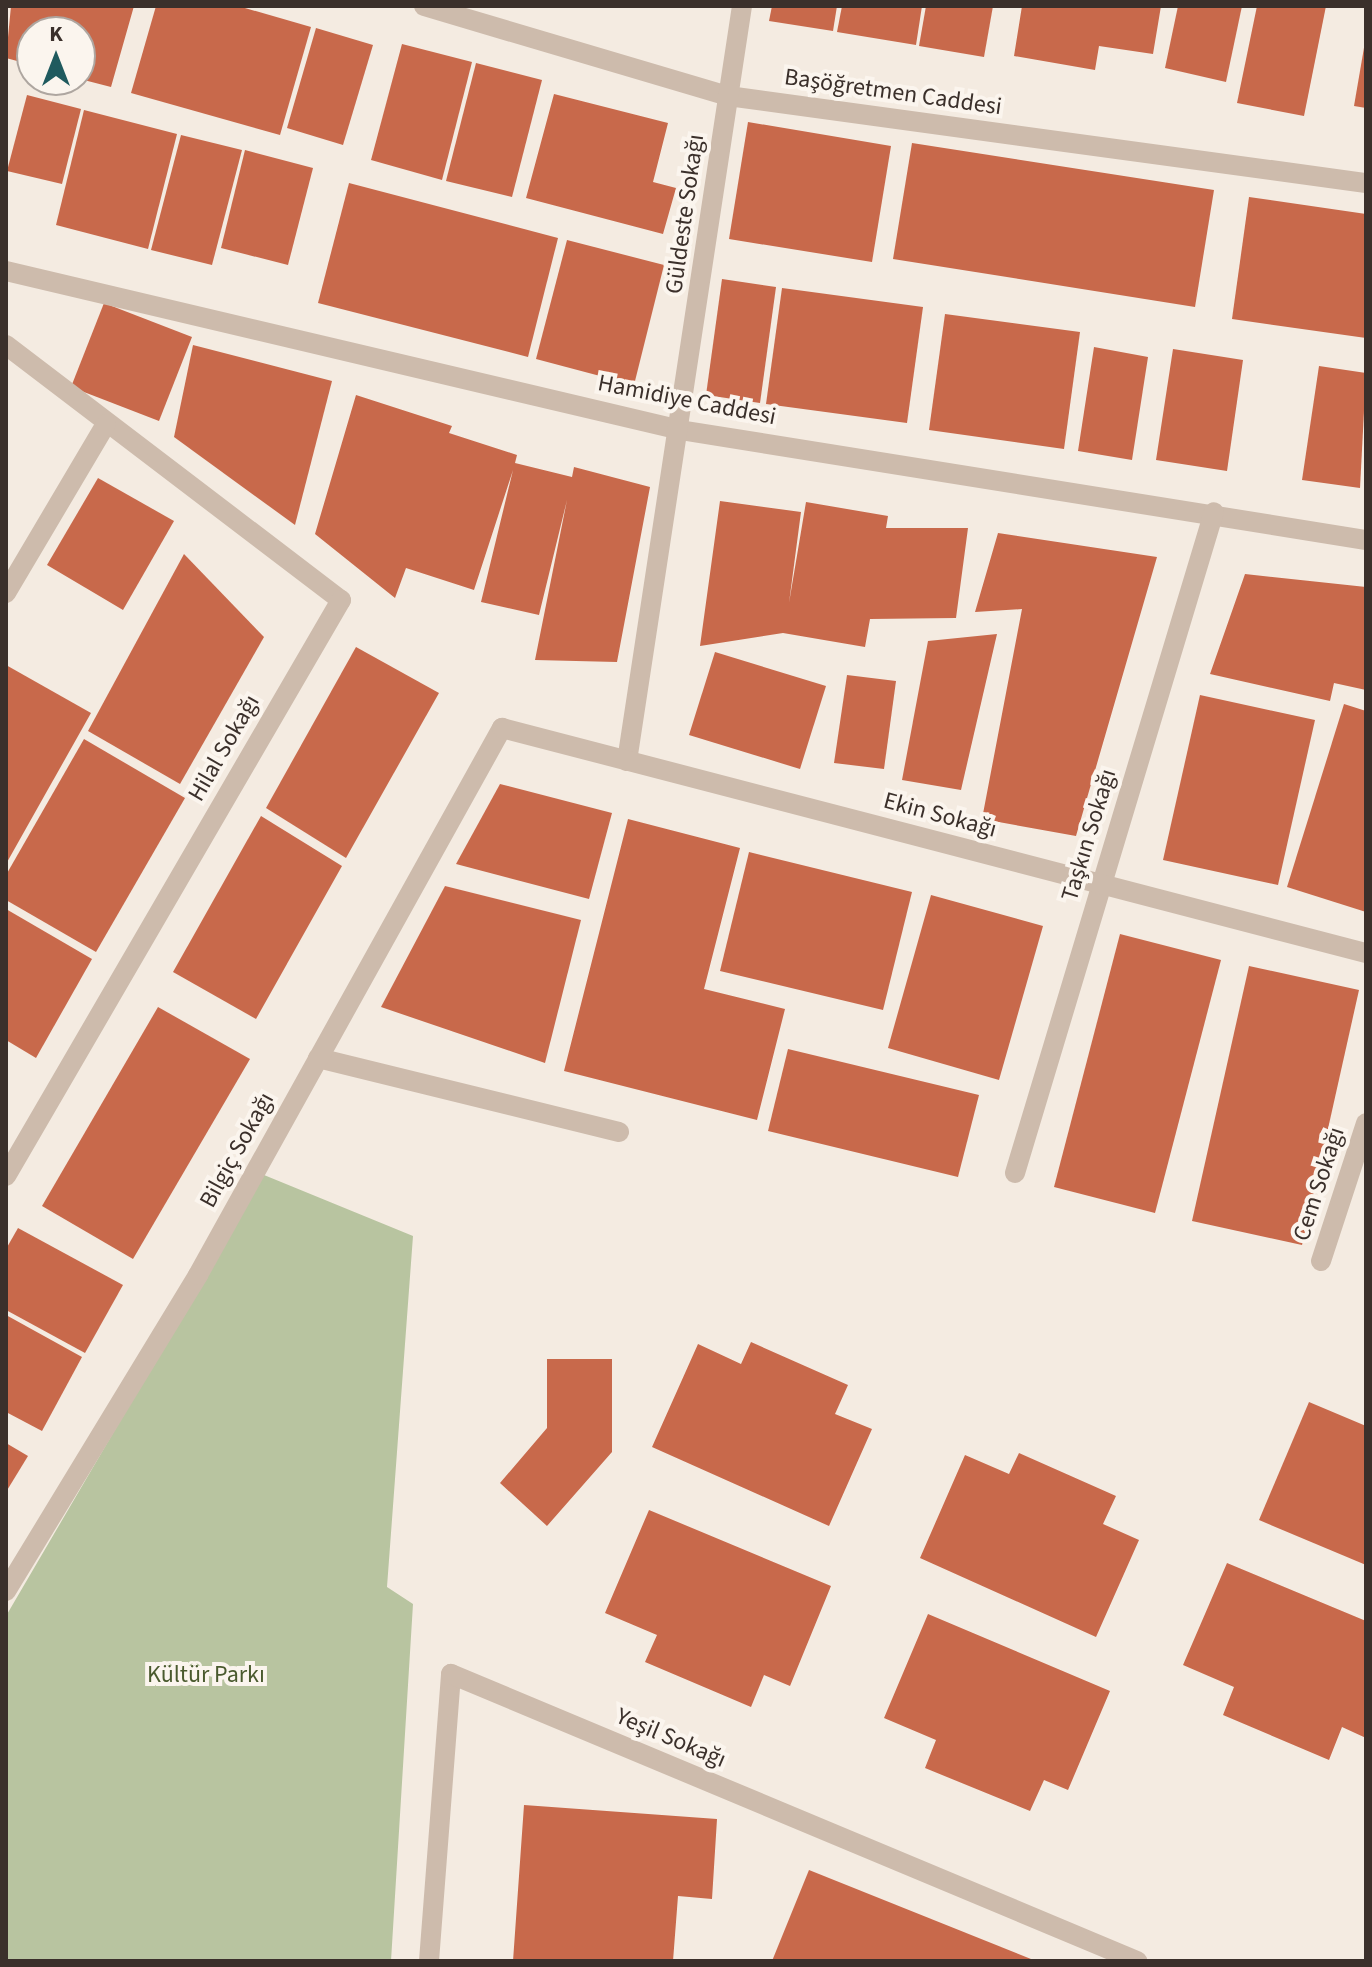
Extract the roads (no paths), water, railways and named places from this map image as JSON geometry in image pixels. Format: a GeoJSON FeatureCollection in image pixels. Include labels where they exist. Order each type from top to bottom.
{"type":"FeatureCollection","features":[{"type":"Feature","properties":{"kind":"street","name":"Başöğretmen Caddesi"},"geometry":{"type":"LineString","coordinates":[[424,6],[728,96],[1366,183]]}},
{"type":"Feature","properties":{"kind":"street","name":"Güldeste Sokağı"},"geometry":{"type":"LineString","coordinates":[[627,761],[680,430],[742,6]]}},
{"type":"Feature","properties":{"kind":"street","name":"Hamidiye Caddesi"},"geometry":{"type":"LineString","coordinates":[[6,271],[680,430],[1214,512],[1366,540]]}},
{"type":"Feature","properties":{"kind":"street"},"geometry":{"type":"LineString","coordinates":[[6,345],[106,424],[6,593]]}},
{"type":"Feature","properties":{"kind":"street","name":"Hilal Sokağı"},"geometry":{"type":"LineString","coordinates":[[6,1176],[341,600],[106,424]]}},
{"type":"Feature","properties":{"kind":"street","name":"Taşkın Sokağı"},"geometry":{"type":"LineString","coordinates":[[1015,1173],[1214,512]]}},
{"type":"Feature","properties":{"kind":"street","name":"Ekin Sokağı"},"geometry":{"type":"LineString","coordinates":[[502,728],[1366,953]]}},
{"type":"Feature","properties":{"kind":"street","name":"Bilgiç Sokağı"},"geometry":{"type":"LineString","coordinates":[[6,1591],[198,1275],[502,728]]}},
{"type":"Feature","properties":{"kind":"street"},"geometry":{"type":"LineString","coordinates":[[318,1058],[619,1132]]}},
{"type":"Feature","properties":{"kind":"street","name":"Cem Sokağı"},"geometry":{"type":"LineString","coordinates":[[1321,1261],[1366,1123]]}},
{"type":"Feature","properties":{"kind":"street","name":"Yeşil Sokağı"},"geometry":{"type":"LineString","coordinates":[[429,1961],[451,1674],[1137,1961]]}},
{"type":"Feature","properties":{"kind":"park label","name":"Kültür Parkı"},"geometry":{"type":"Point","coordinates":[206,1675]}}]}
